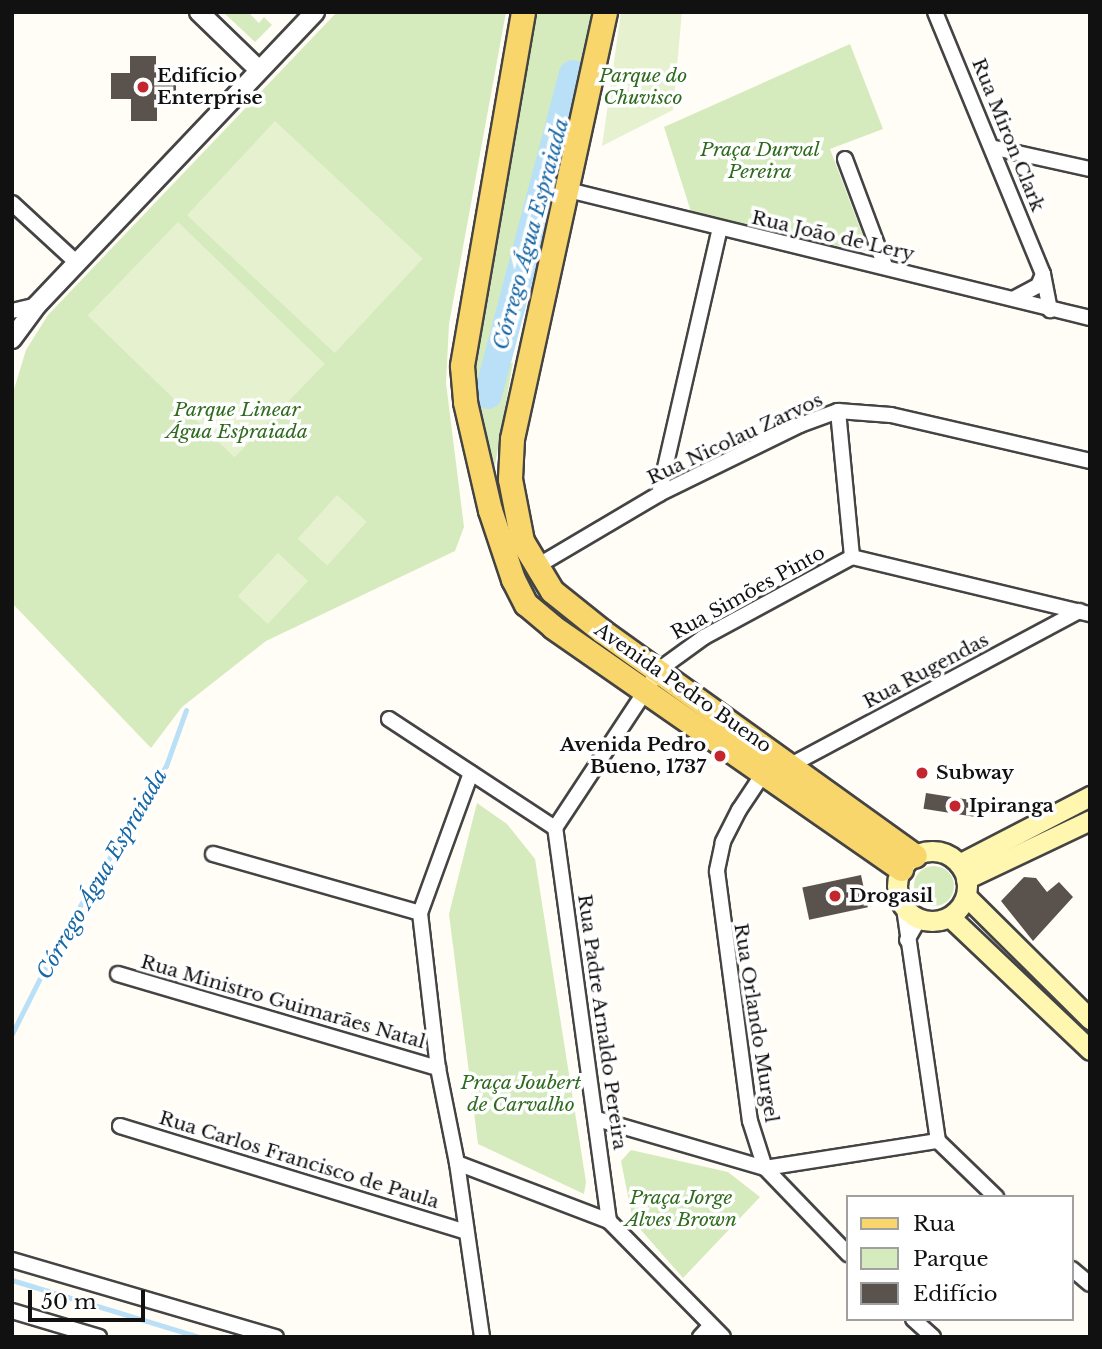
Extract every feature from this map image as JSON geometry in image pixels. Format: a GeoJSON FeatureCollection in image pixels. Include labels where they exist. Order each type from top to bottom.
{"type":"FeatureCollection","features":[{"type":"Feature","properties":{"kind":"main road","name":"Avenida Pedro Bueno"},"geometry":{"type":"LineString","coordinates":[[523,12],[462,366],[465,402],[490,509],[526,604],[644,692],[763,774],[908,862]]}},
{"type":"Feature","properties":{"kind":"main road","name":"Avenida Pedro Bueno"},"geometry":{"type":"LineString","coordinates":[[605,12],[568,190],[519,396],[510,479],[514,514],[534,568],[552,590],[582,615],[660,668],[791,765],[908,862]]}},
{"type":"Feature","properties":{"kind":"main road"},"geometry":{"type":"LineString","coordinates":[[950,917],[964,879],[1090,796]]}},
{"type":"Feature","properties":{"kind":"main road"},"geometry":{"type":"LineString","coordinates":[[964,879],[1090,820]]}},
{"type":"Feature","properties":{"kind":"main road"},"geometry":{"type":"LineString","coordinates":[[950,917],[932,922],[912,914],[897,889],[908,862],[942,852],[1090,1019]]}},
{"type":"Feature","properties":{"kind":"main road"},"geometry":{"type":"LineString","coordinates":[[950,917],[1090,1050]]}},
{"type":"Feature","properties":{"kind":"street"},"geometry":{"type":"LineString","coordinates":[[199,12],[258,69]]}},
{"type":"Feature","properties":{"kind":"street"},"geometry":{"type":"LineString","coordinates":[[12,339],[37,305],[258,69],[315,12]]}},
{"type":"Feature","properties":{"kind":"street","name":"Rua Miron Clark"},"geometry":{"type":"LineString","coordinates":[[936,12],[995,148],[1043,274],[1050,310]]}},
{"type":"Feature","properties":{"kind":"street"},"geometry":{"type":"LineString","coordinates":[[995,148],[1090,169]]}},
{"type":"Feature","properties":{"kind":"street"},"geometry":{"type":"LineString","coordinates":[[845,159],[885,267]]}},
{"type":"Feature","properties":{"kind":"street","name":"Rua João de Lery"},"geometry":{"type":"LineString","coordinates":[[568,190],[719,231],[885,267],[1090,318]]}},
{"type":"Feature","properties":{"kind":"street"},"geometry":{"type":"LineString","coordinates":[[12,202],[77,263]]}},
{"type":"Feature","properties":{"kind":"street"},"geometry":{"type":"LineString","coordinates":[[659,494],[719,231]]}},
{"type":"Feature","properties":{"kind":"street"},"geometry":{"type":"LineString","coordinates":[[1015,298],[1038,286],[1043,274]]}},
{"type":"Feature","properties":{"kind":"street"},"geometry":{"type":"LineString","coordinates":[[12,311],[37,305]]}},
{"type":"Feature","properties":{"kind":"street"},"geometry":{"type":"LineString","coordinates":[[838,411],[852,557]]}},
{"type":"Feature","properties":{"kind":"street","name":"Rua Nicolau Zarvos"},"geometry":{"type":"LineString","coordinates":[[534,568],[659,494],[800,425],[838,411],[891,415],[1090,461]]}},
{"type":"Feature","properties":{"kind":"street","name":"Rua Simões Pinto"},"geometry":{"type":"LineString","coordinates":[[644,692],[660,668],[704,636],[852,557],[1084,612]]}},
{"type":"Feature","properties":{"kind":"street","name":"Rua Rugendas"},"geometry":{"type":"LineString","coordinates":[[791,765],[1084,612]]}},
{"type":"Feature","properties":{"kind":"street"},"geometry":{"type":"LineString","coordinates":[[389,719],[555,828],[644,692]]}},
{"type":"Feature","properties":{"kind":"street"},"geometry":{"type":"LineString","coordinates":[[471,773],[420,913],[438,1068],[457,1163],[482,1337]]}},
{"type":"Feature","properties":{"kind":"street","name":"Rua Orlando Murgel"},"geometry":{"type":"LineString","coordinates":[[763,774],[738,810],[723,842],[717,871],[748,1108],[765,1168],[846,1252]]}},
{"type":"Feature","properties":{"kind":"street","name":"Rua Padre Arnaldo Pereira"},"geometry":{"type":"LineString","coordinates":[[555,828],[609,1221]]}},
{"type":"Feature","properties":{"kind":"street"},"geometry":{"type":"LineString","coordinates":[[213,853],[420,913]]}},
{"type":"Feature","properties":{"kind":"street"},"geometry":{"type":"LineString","coordinates":[[912,914],[906,941],[938,1142],[994,1195]]}},
{"type":"Feature","properties":{"kind":"street","name":"Rua Ministro Guimarães Natal"},"geometry":{"type":"LineString","coordinates":[[118,974],[438,1068]]}},
{"type":"Feature","properties":{"kind":"street"},"geometry":{"type":"LineString","coordinates":[[597,1119],[765,1168],[938,1142]]}},
{"type":"Feature","properties":{"kind":"street","name":"Rua Carlos Francisco de Paula"},"geometry":{"type":"LineString","coordinates":[[120,1126],[466,1232]]}},
{"type":"Feature","properties":{"kind":"street"},"geometry":{"type":"LineString","coordinates":[[457,1163],[609,1221],[723,1337]]}},
{"type":"Feature","properties":{"kind":"street"},"geometry":{"type":"LineString","coordinates":[[12,1260],[276,1337]]}},
{"type":"Feature","properties":{"kind":"street"},"geometry":{"type":"LineString","coordinates":[[1074,1271],[1090,1284]]}},
{"type":"Feature","properties":{"kind":"street"},"geometry":{"type":"LineString","coordinates":[[12,1311],[99,1337]]}},
{"type":"Feature","properties":{"kind":"street"},"geometry":{"type":"LineString","coordinates":[[915,1321],[933,1337]]}},
{"type":"Feature","properties":{"kind":"street"},"geometry":{"type":"LineString","coordinates":[[700,1337],[711,1325]]}},
{"type":"Feature","properties":{"kind":"green space"},"geometry":{"type":"Polygon","coordinates":[[[223,12],[248,12],[259,23],[264,17],[272,25],[255,42],[223,12]]]}},
{"type":"Feature","properties":{"kind":"green space","name":"Parque Linear Água Espraiada"},"geometry":{"type":"Polygon","coordinates":[[[337,12],[506,12],[449,324],[446,383],[464,527],[455,551],[266,641],[182,707],[151,748],[12,603],[12,396],[26,350],[48,315],[337,12]]]}},
{"type":"Feature","properties":{"kind":"green space"},"geometry":{"type":"Polygon","coordinates":[[[533,12],[592,12],[585,77],[564,73],[532,214],[479,391],[498,398],[507,365],[513,362],[491,488],[477,405],[475,353],[533,12]]]}},
{"type":"Feature","properties":{"kind":"green space","name":"Parque do Chuvisco"},"geometry":{"type":"Polygon","coordinates":[[[621,12],[682,12],[673,110],[602,146],[621,12]]]}},
{"type":"Feature","properties":{"kind":"green space","name":"Praça Durval Pereira"},"geometry":{"type":"Polygon","coordinates":[[[850,44],[883,129],[830,149],[869,252],[693,218],[664,127],[850,44]]]}},
{"type":"Feature","properties":{"kind":"green space"},"geometry":{"type":"Polygon","coordinates":[[[275,121],[423,259],[335,353],[187,215],[275,121]]]}},
{"type":"Feature","properties":{"kind":"green space"},"geometry":{"type":"Polygon","coordinates":[[[178,222],[325,364],[234,457],[88,316],[178,222]]]}},
{"type":"Feature","properties":{"kind":"green space"},"geometry":{"type":"Polygon","coordinates":[[[337,495],[367,522],[327,566],[298,539],[337,495]]]}},
{"type":"Feature","properties":{"kind":"green space"},"geometry":{"type":"Polygon","coordinates":[[[278,553],[308,581],[268,624],[238,596],[278,553]]]}},
{"type":"Feature","properties":{"kind":"green space","name":"Praça Joubert de Carvalho"},"geometry":{"type":"Polygon","coordinates":[[[477,803],[507,824],[535,859],[586,1182],[584,1194],[478,1144],[449,914],[477,803]]]}},
{"type":"Feature","properties":{"kind":"green space"},"geometry":{"type":"Polygon","coordinates":[[[934,866],[942,867],[948,872],[953,878],[953,894],[948,900],[942,905],[934,906],[926,905],[920,900],[915,894],[914,886],[915,878],[920,872],[926,867],[934,866]]]}},
{"type":"Feature","properties":{"kind":"green space","name":"Praça Jorge Alves Brown"},"geometry":{"type":"Polygon","coordinates":[[[631,1150],[728,1172],[760,1197],[683,1278],[633,1221],[621,1161],[631,1150]]]}},
{"type":"Feature","properties":{"kind":"building","name":"Edifício Enterprise"},"geometry":{"type":"Polygon","coordinates":[[[130,56],[156,56],[156,74],[176,74],[176,100],[157,100],[157,121],[131,121],[131,99],[111,99],[111,73],[130,73],[130,56]]]}},
{"type":"Feature","properties":{"kind":"building","name":"Ipiranga"},"geometry":{"type":"Polygon","coordinates":[[[926,793],[986,803],[984,818],[923,809],[926,793]]]}},
{"type":"Feature","properties":{"kind":"building","name":"Drogasil"},"geometry":{"type":"Polygon","coordinates":[[[861,875],[868,907],[809,920],[802,887],[861,875]]]}},
{"type":"Feature","properties":{"kind":"building"},"geometry":{"type":"Polygon","coordinates":[[[1024,877],[1036,878],[1047,892],[1059,882],[1073,897],[1033,941],[1001,901],[1024,877]]]}},
{"type":"Feature","properties":{"kind":"waterway","name":"Córrego Água Espraiada"},"geometry":{"type":"LineString","coordinates":[[488,395],[573,74]]}},
{"type":"Feature","properties":{"kind":"waterway","name":"Córrego Água Espraiada"},"geometry":{"type":"LineString","coordinates":[[12,1034],[58,942],[166,766],[186,710]]}},
{"type":"Feature","properties":{"kind":"waterway"},"geometry":{"type":"LineString","coordinates":[[12,1280],[200,1337]]}},
{"type":"Feature","properties":{"kind":"place","name":"Edifício Enterprise"},"geometry":{"type":"Point","coordinates":[143,87]}},
{"type":"Feature","properties":{"kind":"place","name":"Avenida Pedro Bueno, 1737"},"geometry":{"type":"Point","coordinates":[720,756]}},
{"type":"Feature","properties":{"kind":"place","name":"Subway"},"geometry":{"type":"Point","coordinates":[922,773]}},
{"type":"Feature","properties":{"kind":"place","name":"Ipiranga"},"geometry":{"type":"Point","coordinates":[955,806]}},
{"type":"Feature","properties":{"kind":"place","name":"Drogasil"},"geometry":{"type":"Point","coordinates":[835,896]}}]}
